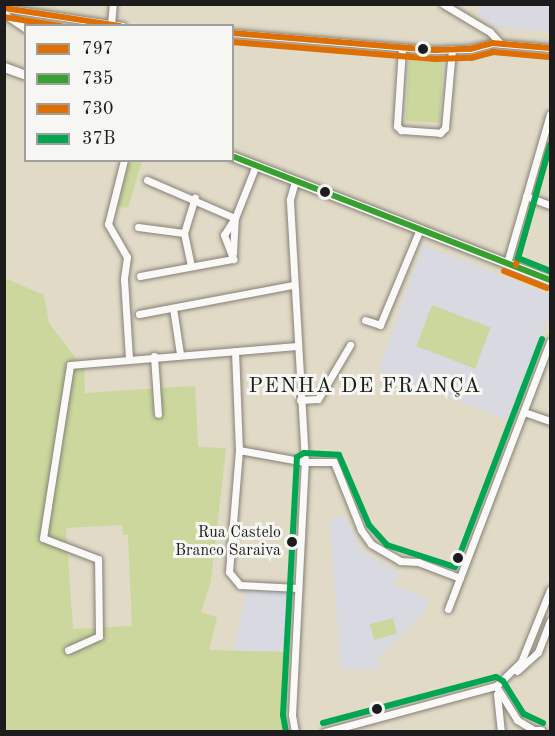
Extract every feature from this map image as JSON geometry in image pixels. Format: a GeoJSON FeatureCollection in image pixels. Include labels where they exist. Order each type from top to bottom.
{"type":"FeatureCollection","features":[{"type":"Feature","properties":{"kind":"main road"},"geometry":{"type":"LineString","coordinates":[[533,731],[550,730]]}},
{"type":"Feature","properties":{"kind":"street"},"geometry":{"type":"LineString","coordinates":[[111,24],[113,4]]}},
{"type":"Feature","properties":{"kind":"street"},"geometry":{"type":"LineString","coordinates":[[443,4],[490,32],[501,44]]}},
{"type":"Feature","properties":{"kind":"street"},"geometry":{"type":"LineString","coordinates":[[4,8],[105,24]]}},
{"type":"Feature","properties":{"kind":"street"},"geometry":{"type":"LineString","coordinates":[[4,15],[24,28]]}},
{"type":"Feature","properties":{"kind":"street"},"geometry":{"type":"LineString","coordinates":[[234,33],[402,48],[452,49],[501,44],[550,48]]}},
{"type":"Feature","properties":{"kind":"street"},"geometry":{"type":"LineString","coordinates":[[402,48],[397,126],[401,130],[440,133],[445,130],[452,49]]}},
{"type":"Feature","properties":{"kind":"street"},"geometry":{"type":"LineString","coordinates":[[4,67],[24,74]]}},
{"type":"Feature","properties":{"kind":"street"},"geometry":{"type":"LineString","coordinates":[[507,263],[550,114]]}},
{"type":"Feature","properties":{"kind":"street"},"geometry":{"type":"LineString","coordinates":[[234,157],[550,280]]}},
{"type":"Feature","properties":{"kind":"street"},"geometry":{"type":"LineString","coordinates":[[124,162],[108,224],[127,257],[124,279],[129,358]]}},
{"type":"Feature","properties":{"kind":"street"},"geometry":{"type":"LineString","coordinates":[[140,276],[233,259],[235,218],[256,165]]}},
{"type":"Feature","properties":{"kind":"street"},"geometry":{"type":"LineString","coordinates":[[147,180],[195,198],[235,218]]}},
{"type":"Feature","properties":{"kind":"street"},"geometry":{"type":"LineString","coordinates":[[295,181],[290,199],[293,285],[305,462],[292,715],[295,732]]}},
{"type":"Feature","properties":{"kind":"street"},"geometry":{"type":"LineString","coordinates":[[526,196],[550,205]]}},
{"type":"Feature","properties":{"kind":"street"},"geometry":{"type":"LineString","coordinates":[[191,266],[184,233],[195,198]]}},
{"type":"Feature","properties":{"kind":"street"},"geometry":{"type":"LineString","coordinates":[[138,226],[184,233]]}},
{"type":"Feature","properties":{"kind":"street"},"geometry":{"type":"LineString","coordinates":[[365,320],[380,325],[420,230]]}},
{"type":"Feature","properties":{"kind":"street"},"geometry":{"type":"LineString","coordinates":[[139,314],[293,285]]}},
{"type":"Feature","properties":{"kind":"street"},"geometry":{"type":"LineString","coordinates":[[173,308],[180,354]]}},
{"type":"Feature","properties":{"kind":"street"},"geometry":{"type":"LineString","coordinates":[[448,609],[550,342]]}},
{"type":"Feature","properties":{"kind":"street"},"geometry":{"type":"LineString","coordinates":[[300,400],[318,399],[350,345]]}},
{"type":"Feature","properties":{"kind":"street"},"geometry":{"type":"LineString","coordinates":[[68,650],[99,636],[98,559],[43,538],[68,370],[75,364],[129,358],[296,346]]}},
{"type":"Feature","properties":{"kind":"street"},"geometry":{"type":"LineString","coordinates":[[235,351],[239,450],[230,578],[240,585],[298,588]]}},
{"type":"Feature","properties":{"kind":"street"},"geometry":{"type":"LineString","coordinates":[[154,356],[158,414]]}},
{"type":"Feature","properties":{"kind":"street"},"geometry":{"type":"LineString","coordinates":[[524,412],[550,421]]}},
{"type":"Feature","properties":{"kind":"street"},"geometry":{"type":"LineString","coordinates":[[239,450],[305,462],[334,462],[361,530],[382,553],[460,578]]}},
{"type":"Feature","properties":{"kind":"street"},"geometry":{"type":"LineString","coordinates":[[509,675],[526,653],[550,590]]}},
{"type":"Feature","properties":{"kind":"street"},"geometry":{"type":"LineString","coordinates":[[325,732],[496,686],[538,652],[550,621]]}},
{"type":"Feature","properties":{"kind":"street"},"geometry":{"type":"LineString","coordinates":[[496,686],[517,720],[533,731]]}},
{"type":"Feature","properties":{"kind":"street"},"geometry":{"type":"LineString","coordinates":[[496,686],[501,732]]}},
{"type":"Feature","properties":{"kind":"shaded area"},"geometry":{"type":"Polygon","coordinates":[[[482,5],[550,5],[550,31],[499,28],[477,15],[482,5]]]}},
{"type":"Feature","properties":{"kind":"shaded area"},"geometry":{"type":"Polygon","coordinates":[[[423,245],[550,295],[550,314],[508,420],[379,370],[423,245]]]}},
{"type":"Feature","properties":{"kind":"shaded area"},"geometry":{"type":"Polygon","coordinates":[[[344,515],[364,553],[399,573],[395,585],[428,599],[423,614],[378,658],[380,668],[377,669],[341,669],[329,520],[344,515]]]}},
{"type":"Feature","properties":{"kind":"shaded area"},"geometry":{"type":"Polygon","coordinates":[[[247,590],[292,591],[289,652],[234,651],[247,590]]]}},
{"type":"Feature","properties":{"kind":"green space"},"geometry":{"type":"Polygon","coordinates":[[[409,59],[443,61],[440,123],[406,121],[409,59]]]}},
{"type":"Feature","properties":{"kind":"green space"},"geometry":{"type":"Polygon","coordinates":[[[130,162],[142,162],[128,208],[118,206],[130,162]]]}},
{"type":"Feature","properties":{"kind":"green space"},"geometry":{"type":"Polygon","coordinates":[[[4,278],[44,295],[49,323],[84,369],[85,393],[195,386],[198,447],[226,448],[211,581],[201,612],[217,617],[209,650],[289,652],[283,731],[5,731],[4,278]],[[122,525],[66,528],[73,629],[132,626],[128,535],[123,535],[122,525]]]}},
{"type":"Feature","properties":{"kind":"green space"},"geometry":{"type":"Polygon","coordinates":[[[432,305],[491,328],[475,369],[416,346],[432,305]]]}},
{"type":"Feature","properties":{"kind":"green space"},"geometry":{"type":"Polygon","coordinates":[[[393,618],[397,633],[374,640],[370,624],[393,618]]]}},
{"type":"Feature","properties":{"kind":"transit line","name":"797"},"geometry":{"type":"LineString","coordinates":[[4,8],[107,24]]}},
{"type":"Feature","properties":{"kind":"transit line","name":"730"},"geometry":{"type":"LineString","coordinates":[[4,17],[48,24]]}},
{"type":"Feature","properties":{"kind":"transit line","name":"797"},"geometry":{"type":"LineString","coordinates":[[234,33],[436,50],[470,49],[492,43],[550,48]]}},
{"type":"Feature","properties":{"kind":"transit line","name":"730"},"geometry":{"type":"LineString","coordinates":[[234,42],[435,59],[471,58],[493,52],[549,57]]}},
{"type":"Feature","properties":{"kind":"transit line","name":"730"},"geometry":{"type":"LineString","coordinates":[[516,265],[550,145]]}},
{"type":"Feature","properties":{"kind":"transit line","name":"37B"},"geometry":{"type":"LineString","coordinates":[[550,145],[518,258],[550,271]]}},
{"type":"Feature","properties":{"kind":"transit line","name":"735"},"geometry":{"type":"LineString","coordinates":[[234,157],[550,280]]}},
{"type":"Feature","properties":{"kind":"transit line","name":"730"},"geometry":{"type":"LineString","coordinates":[[504,271],[547,288]]}},
{"type":"Feature","properties":{"kind":"transit line","name":"37B"},"geometry":{"type":"LineString","coordinates":[[286,732],[283,715],[297,457],[304,453],[339,455],[369,525],[387,545],[455,567],[542,339]]}},
{"type":"Feature","properties":{"kind":"transit line","name":"37B"},"geometry":{"type":"LineString","coordinates":[[323,723],[496,677],[503,681],[524,714],[543,723]]}},
{"type":"Feature","properties":{"kind":"place","name":"Rua Castelo Branco Saraiva"},"geometry":{"type":"Point","coordinates":[292,542]}},
{"type":"Feature","properties":{"kind":"district","name":"PENHA DE FRANÇA"},"geometry":{"type":"Point","coordinates":[365,387]}}]}
